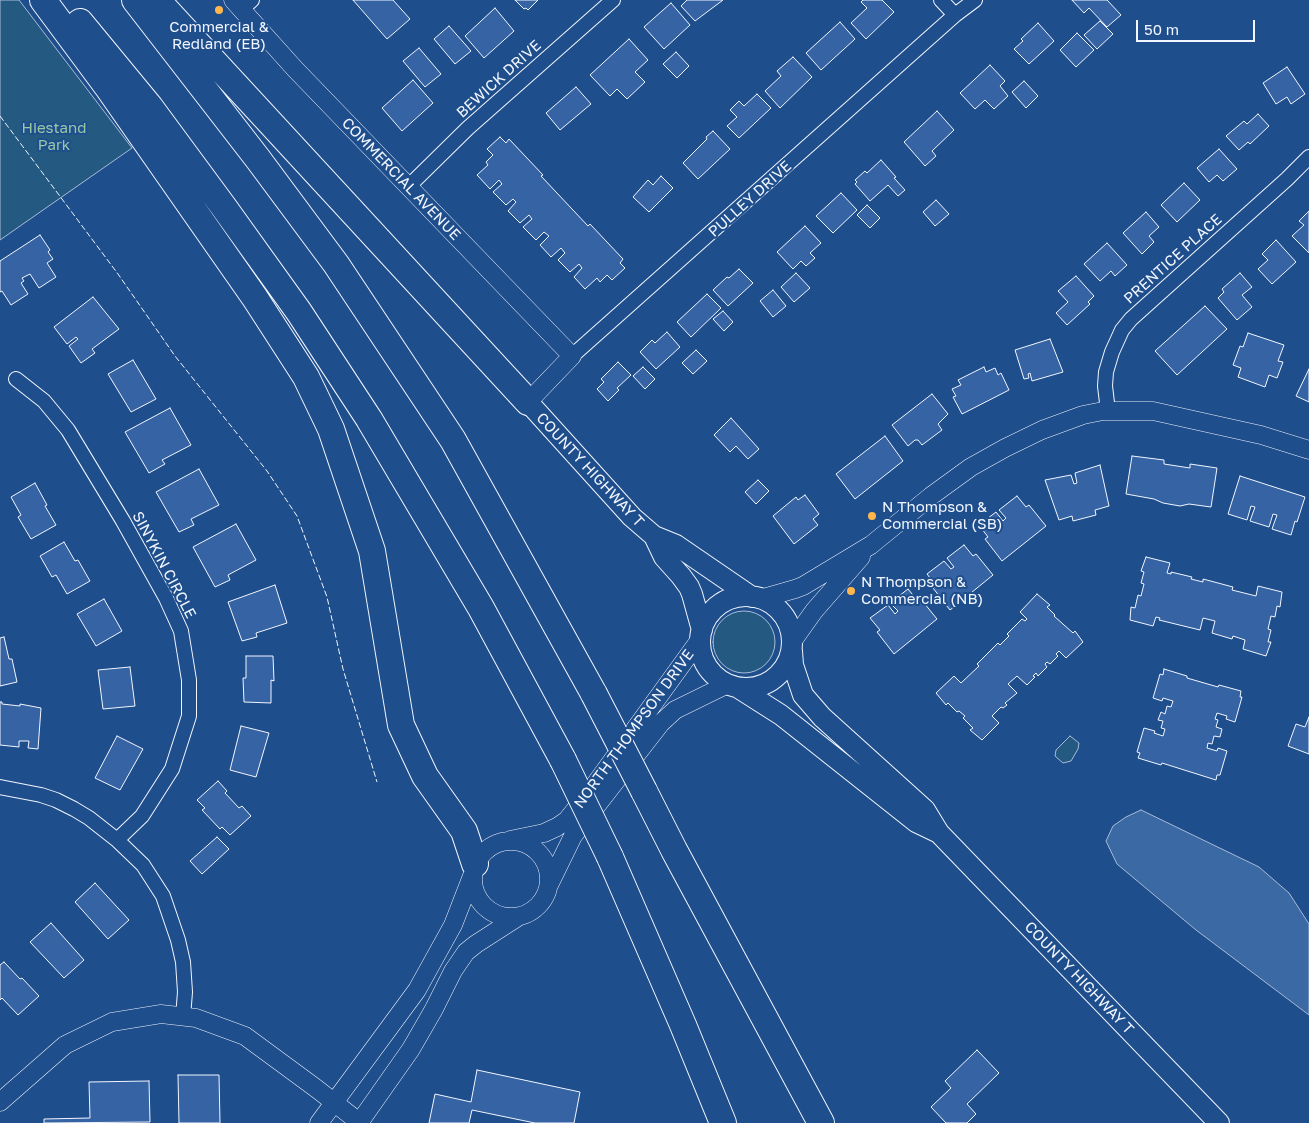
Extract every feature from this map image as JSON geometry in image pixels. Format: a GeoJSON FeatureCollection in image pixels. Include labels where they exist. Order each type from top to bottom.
{"type":"FeatureCollection","features":[{"type":"Feature","properties":{"kind":"highway"},"geometry":{"type":"LineString","coordinates":[[43,0],[109,89],[255,298],[306,377],[331,429],[372,551],[401,725],[425,776],[464,831],[474,870]]}},
{"type":"Feature","properties":{"kind":"highway"},"geometry":{"type":"LineString","coordinates":[[62,0],[150,107],[224,206],[299,312],[369,418],[481,608],[563,760],[610,858],[683,1025],[723,1123]]}},
{"type":"Feature","properties":{"kind":"highway"},"geometry":{"type":"LineString","coordinates":[[135,0],[252,151],[336,264],[453,440],[594,694],[678,858],[821,1123]]}},
{"type":"Feature","properties":{"kind":"highway"},"geometry":{"type":"LineString","coordinates":[[157,0],[528,402]]}},
{"type":"Feature","properties":{"kind":"main road","name":"COUNTY HIGHWAY T"},"geometry":{"type":"LineString","coordinates":[[528,402],[632,517],[654,536],[676,545],[756,598]]}},
{"type":"Feature","properties":{"kind":"main road","name":"COUNTY HIGHWAY T"},"geometry":{"type":"LineString","coordinates":[[654,536],[664,557],[681,576],[692,594],[702,634]]}},
{"type":"Feature","properties":{"kind":"main road"},"geometry":{"type":"LineString","coordinates":[[756,598],[774,606],[785,619],[789,626],[792,646],[786,666],[775,678],[761,686],[745,688],[733,686],[717,678],[708,666],[702,653],[702,634],[709,616],[721,604],[730,600],[756,598]]}},
{"type":"Feature","properties":{"kind":"main road","name":"COUNTY HIGHWAY T"},"geometry":{"type":"LineString","coordinates":[[792,646],[794,665],[803,694],[822,718],[925,810],[939,833],[1219,1123]]}},
{"type":"Feature","properties":{"kind":"main road","name":"COUNTY HIGHWAY T"},"geometry":{"type":"LineString","coordinates":[[733,686],[781,715],[916,822],[939,833]]}},
{"type":"Feature","properties":{"kind":"street","name":"BEWICK DRIVE"},"geometry":{"type":"LineString","coordinates":[[408,186],[468,128],[613,0]]}},
{"type":"Feature","properties":{"kind":"street"},"geometry":{"type":"LineString","coordinates":[[941,0],[955,15]]}},
{"type":"Feature","properties":{"kind":"street","name":"PULLEY DRIVE"},"geometry":{"type":"LineString","coordinates":[[528,402],[572,356],[808,148],[955,15],[975,0]]}},
{"type":"Feature","properties":{"kind":"street","name":"COMMERCIAL AVENUE"},"geometry":{"type":"LineString","coordinates":[[242,3],[295,69],[572,356]]}},
{"type":"Feature","properties":{"kind":"street","name":"PRENTICE PLACE"},"geometry":{"type":"LineString","coordinates":[[1108,411],[1105,386],[1106,372],[1112,352],[1122,330],[1309,157]]}},
{"type":"Feature","properties":{"kind":"street","name":"SINYKIN CIRCLE"},"geometry":{"type":"LineString","coordinates":[[16,379],[44,401],[68,430],[123,521],[166,598],[181,631],[189,680],[189,716],[172,770],[142,816],[117,840]]}},
{"type":"Feature","properties":{"kind":"street"},"geometry":{"type":"LineString","coordinates":[[756,598],[795,590],[803,586],[871,545],[970,467],[1042,430],[1083,415],[1108,411],[1153,411],[1261,435],[1309,450]]}},
{"type":"Feature","properties":{"kind":"street"},"geometry":{"type":"LineString","coordinates":[[792,646],[814,611],[871,545]]}},
{"type":"Feature","properties":{"kind":"street","name":"NORTH THOMPSON DRIVE"},"geometry":{"type":"LineString","coordinates":[[510,840],[544,833],[567,820],[588,794],[702,634]]}},
{"type":"Feature","properties":{"kind":"street","name":"NORTH THOMPSON DRIVE"},"geometry":{"type":"LineString","coordinates":[[549,885],[573,836],[661,723],[675,710],[733,686]]}},
{"type":"Feature","properties":{"kind":"street"},"geometry":{"type":"LineString","coordinates":[[0,787],[56,800],[89,818],[117,840],[142,865],[163,896],[178,940],[183,962],[185,992],[182,1017]]}},
{"type":"Feature","properties":{"kind":"street"},"geometry":{"type":"LineString","coordinates":[[0,1102],[64,1045],[112,1022],[161,1014],[196,1018],[245,1036],[335,1103],[359,1123],[411,1049],[454,970],[466,952],[518,917],[529,913],[539,906],[546,896],[549,885],[549,872],[544,859],[535,849],[524,843],[510,840],[499,842],[481,854],[454,925],[417,990],[335,1103],[319,1123]]}},
{"type":"Feature","properties":{"kind":"street"},"geometry":{"type":"LineString","coordinates":[[474,870],[473,887],[485,908],[506,918],[518,917]]}},
{"type":"Feature","properties":{"kind":"green space","name":"Hiestand Park"},"geometry":{"type":"Polygon","coordinates":[[[0,0],[19,0],[132,148],[0,240],[0,0]]]}},
{"type":"Feature","properties":{"kind":"green space"},"geometry":{"type":"Polygon","coordinates":[[[738,611],[750,611],[766,620],[773,630],[775,642],[773,654],[766,664],[750,673],[738,673],[727,668],[718,659],[713,648],[713,636],[718,625],[727,616],[738,611]]]}},
{"type":"Feature","properties":{"kind":"green space"},"geometry":{"type":"Polygon","coordinates":[[[1070,736],[1079,743],[1078,749],[1071,761],[1063,763],[1055,756],[1056,750],[1070,736]]]}},
{"type":"Feature","properties":{"kind":"shaded area"},"geometry":{"type":"Polygon","coordinates":[[[1141,810],[1259,867],[1289,893],[1309,924],[1309,1015],[1196,930],[1117,864],[1106,841],[1113,826],[1141,810]]]}},
{"type":"Feature","properties":{"kind":"building"},"geometry":{"type":"Polygon","coordinates":[[[353,0],[393,0],[410,19],[387,39],[353,0]]]}},
{"type":"Feature","properties":{"kind":"building"},"geometry":{"type":"Polygon","coordinates":[[[515,0],[538,0],[528,10],[524,9],[515,0]]]}},
{"type":"Feature","properties":{"kind":"building"},"geometry":{"type":"Polygon","coordinates":[[[687,0],[723,0],[695,21],[681,6],[687,0]]]}},
{"type":"Feature","properties":{"kind":"building"},"geometry":{"type":"Polygon","coordinates":[[[863,0],[882,0],[894,12],[866,39],[851,23],[867,8],[861,2],[863,0]]]}},
{"type":"Feature","properties":{"kind":"building"},"geometry":{"type":"Polygon","coordinates":[[[1072,0],[1107,0],[1121,15],[1107,27],[1089,8],[1084,13],[1072,0]]]}},
{"type":"Feature","properties":{"kind":"building"},"geometry":{"type":"Polygon","coordinates":[[[671,3],[690,25],[664,49],[644,27],[671,3]]]}},
{"type":"Feature","properties":{"kind":"building"},"geometry":{"type":"Polygon","coordinates":[[[495,8],[514,31],[484,58],[465,36],[495,8]]]}},
{"type":"Feature","properties":{"kind":"building"},"geometry":{"type":"Polygon","coordinates":[[[1100,21],[1113,34],[1097,49],[1084,35],[1100,21]]]}},
{"type":"Feature","properties":{"kind":"building"},"geometry":{"type":"Polygon","coordinates":[[[840,22],[855,39],[821,70],[806,53],[840,22]]]}},
{"type":"Feature","properties":{"kind":"building"},"geometry":{"type":"Polygon","coordinates":[[[1038,23],[1054,41],[1029,64],[1014,49],[1023,41],[1021,39],[1038,23]]]}},
{"type":"Feature","properties":{"kind":"building"},"geometry":{"type":"Polygon","coordinates":[[[449,26],[471,51],[455,64],[434,39],[449,26]]]}},
{"type":"Feature","properties":{"kind":"building"},"geometry":{"type":"Polygon","coordinates":[[[1077,33],[1094,50],[1076,67],[1060,50],[1077,33]]]}},
{"type":"Feature","properties":{"kind":"building"},"geometry":{"type":"Polygon","coordinates":[[[629,39],[648,60],[635,72],[645,82],[627,99],[617,89],[610,96],[590,75],[629,39]]]}},
{"type":"Feature","properties":{"kind":"building"},"geometry":{"type":"Polygon","coordinates":[[[419,48],[441,74],[425,87],[403,61],[419,48]]]}},
{"type":"Feature","properties":{"kind":"building"},"geometry":{"type":"Polygon","coordinates":[[[676,52],[689,66],[677,78],[663,64],[676,52]]]}},
{"type":"Feature","properties":{"kind":"building"},"geometry":{"type":"Polygon","coordinates":[[[793,57],[812,77],[780,108],[765,91],[781,76],[777,71],[793,57]]]}},
{"type":"Feature","properties":{"kind":"building"},"geometry":{"type":"Polygon","coordinates":[[[990,65],[1005,81],[1000,86],[1008,96],[994,109],[985,100],[975,109],[960,93],[990,65]]]}},
{"type":"Feature","properties":{"kind":"building"},"geometry":{"type":"Polygon","coordinates":[[[1287,67],[1305,94],[1291,104],[1287,97],[1276,104],[1263,83],[1287,67]]]}},
{"type":"Feature","properties":{"kind":"building"},"geometry":{"type":"Polygon","coordinates":[[[413,80],[433,103],[402,131],[382,108],[413,80]]]}},
{"type":"Feature","properties":{"kind":"building"},"geometry":{"type":"Polygon","coordinates":[[[1024,81],[1038,96],[1026,108],[1012,92],[1024,81]]]}},
{"type":"Feature","properties":{"kind":"building"},"geometry":{"type":"Polygon","coordinates":[[[576,87],[591,104],[560,130],[546,113],[576,87]]]}},
{"type":"Feature","properties":{"kind":"building"},"geometry":{"type":"Polygon","coordinates":[[[757,94],[771,108],[739,138],[727,126],[737,117],[730,110],[739,101],[744,106],[757,94]]]}},
{"type":"Feature","properties":{"kind":"building"},"geometry":{"type":"Polygon","coordinates":[[[937,111],[954,130],[932,151],[936,156],[925,166],[904,142],[937,111]]]}},
{"type":"Feature","properties":{"kind":"building"},"geometry":{"type":"Polygon","coordinates":[[[1258,114],[1269,126],[1250,144],[1248,142],[1239,150],[1226,136],[1244,121],[1247,124],[1258,114]]]}},
{"type":"Feature","properties":{"kind":"building"},"geometry":{"type":"Polygon","coordinates":[[[713,131],[730,149],[698,179],[683,163],[713,131]]]}},
{"type":"Feature","properties":{"kind":"building"},"geometry":{"type":"Polygon","coordinates":[[[500,137],[506,143],[509,139],[588,226],[590,224],[623,259],[620,263],[625,268],[612,280],[607,275],[600,282],[597,278],[585,289],[574,277],[582,268],[579,264],[570,272],[558,260],[565,253],[561,248],[551,257],[540,245],[549,236],[544,232],[536,240],[523,227],[532,219],[529,215],[520,223],[508,211],[516,202],[513,199],[506,205],[493,192],[502,184],[499,180],[490,189],[477,175],[488,165],[486,162],[493,155],[487,149],[500,137]]]}},
{"type":"Feature","properties":{"kind":"building"},"geometry":{"type":"Polygon","coordinates":[[[1219,149],[1237,169],[1223,181],[1217,175],[1209,182],[1197,168],[1219,149]]]}},
{"type":"Feature","properties":{"kind":"building"},"geometry":{"type":"Polygon","coordinates":[[[881,160],[905,190],[898,196],[888,185],[870,201],[855,184],[857,182],[855,180],[865,171],[867,173],[881,160]]]}},
{"type":"Feature","properties":{"kind":"building"},"geometry":{"type":"Polygon","coordinates":[[[661,176],[673,188],[649,212],[633,197],[648,180],[653,185],[661,176]]]}},
{"type":"Feature","properties":{"kind":"building"},"geometry":{"type":"Polygon","coordinates":[[[1184,183],[1200,200],[1177,222],[1161,205],[1184,183]]]}},
{"type":"Feature","properties":{"kind":"building"},"geometry":{"type":"Polygon","coordinates":[[[841,193],[857,210],[833,233],[816,216],[841,193]]]}},
{"type":"Feature","properties":{"kind":"building"},"geometry":{"type":"Polygon","coordinates":[[[936,200],[949,214],[935,226],[923,212],[936,200]]]}},
{"type":"Feature","properties":{"kind":"building"},"geometry":{"type":"Polygon","coordinates":[[[867,205],[880,218],[870,228],[857,215],[867,205]]]}},
{"type":"Feature","properties":{"kind":"building"},"geometry":{"type":"Polygon","coordinates":[[[1309,211],[1309,253],[1292,236],[1304,225],[1299,221],[1309,211]]]}},
{"type":"Feature","properties":{"kind":"building"},"geometry":{"type":"Polygon","coordinates":[[[1146,212],[1159,227],[1149,236],[1154,242],[1142,254],[1123,233],[1146,212]]]}},
{"type":"Feature","properties":{"kind":"building"},"geometry":{"type":"Polygon","coordinates":[[[805,226],[821,243],[810,253],[815,258],[806,266],[801,261],[793,269],[777,252],[805,226]]]}},
{"type":"Feature","properties":{"kind":"building"},"geometry":{"type":"Polygon","coordinates":[[[40,235],[50,250],[48,252],[53,259],[47,263],[56,277],[39,288],[30,274],[22,278],[24,281],[21,283],[28,294],[11,305],[2,291],[0,292],[0,261],[40,235]]]}},
{"type":"Feature","properties":{"kind":"building"},"geometry":{"type":"Polygon","coordinates":[[[1276,240],[1296,262],[1272,284],[1258,269],[1268,260],[1262,254],[1276,240]]]}},
{"type":"Feature","properties":{"kind":"building"},"geometry":{"type":"Polygon","coordinates":[[[1107,243],[1127,265],[1115,276],[1111,271],[1100,281],[1084,264],[1107,243]]]}},
{"type":"Feature","properties":{"kind":"building"},"geometry":{"type":"Polygon","coordinates":[[[739,269],[753,283],[728,306],[713,290],[739,269]]]}},
{"type":"Feature","properties":{"kind":"building"},"geometry":{"type":"Polygon","coordinates":[[[796,273],[810,288],[794,302],[781,287],[796,273]]]}},
{"type":"Feature","properties":{"kind":"building"},"geometry":{"type":"Polygon","coordinates":[[[1240,273],[1252,287],[1242,295],[1252,307],[1237,320],[1218,298],[1224,292],[1222,289],[1240,273]]]}},
{"type":"Feature","properties":{"kind":"building"},"geometry":{"type":"Polygon","coordinates":[[[1076,276],[1094,296],[1088,302],[1090,304],[1067,325],[1056,313],[1068,302],[1058,291],[1076,276]]]}},
{"type":"Feature","properties":{"kind":"building"},"geometry":{"type":"Polygon","coordinates":[[[773,290],[786,306],[773,317],[760,301],[773,290]]]}},
{"type":"Feature","properties":{"kind":"building"},"geometry":{"type":"Polygon","coordinates":[[[707,294],[721,308],[691,337],[677,322],[707,294]]]}},
{"type":"Feature","properties":{"kind":"building"},"geometry":{"type":"Polygon","coordinates":[[[93,297],[119,329],[92,349],[95,353],[81,363],[69,346],[78,339],[76,337],[67,344],[54,327],[93,297]]]}},
{"type":"Feature","properties":{"kind":"building"},"geometry":{"type":"Polygon","coordinates":[[[1205,306],[1227,329],[1177,375],[1155,351],[1205,306]]]}},
{"type":"Feature","properties":{"kind":"building"},"geometry":{"type":"Polygon","coordinates":[[[723,311],[733,322],[724,331],[713,319],[723,311]]]}},
{"type":"Feature","properties":{"kind":"building"},"geometry":{"type":"Polygon","coordinates":[[[667,332],[680,347],[656,369],[640,352],[652,340],[655,343],[667,332]]]}},
{"type":"Feature","properties":{"kind":"building"},"geometry":{"type":"Polygon","coordinates":[[[1248,333],[1284,345],[1278,361],[1283,362],[1277,378],[1269,375],[1265,387],[1238,377],[1241,368],[1233,365],[1240,346],[1243,347],[1248,333]]]}},
{"type":"Feature","properties":{"kind":"building"},"geometry":{"type":"Polygon","coordinates":[[[1050,339],[1063,372],[1032,381],[1030,373],[1028,374],[1029,378],[1024,379],[1015,350],[1050,339]]]}},
{"type":"Feature","properties":{"kind":"building"},"geometry":{"type":"Polygon","coordinates":[[[696,350],[707,361],[693,374],[682,363],[696,350]]]}},
{"type":"Feature","properties":{"kind":"building"},"geometry":{"type":"Polygon","coordinates":[[[133,360],[156,399],[131,412],[108,374],[133,360]]]}},
{"type":"Feature","properties":{"kind":"building"},"geometry":{"type":"Polygon","coordinates":[[[618,362],[631,375],[617,388],[619,390],[608,401],[597,389],[604,382],[601,379],[618,362]]]}},
{"type":"Feature","properties":{"kind":"building"},"geometry":{"type":"Polygon","coordinates":[[[643,367],[655,379],[645,389],[633,376],[643,367]]]}},
{"type":"Feature","properties":{"kind":"building"},"geometry":{"type":"Polygon","coordinates":[[[984,367],[986,372],[995,368],[998,375],[1001,373],[1009,390],[962,414],[953,397],[956,396],[952,389],[961,385],[958,380],[984,367]]]}},
{"type":"Feature","properties":{"kind":"building"},"geometry":{"type":"Polygon","coordinates":[[[1309,369],[1309,402],[1296,396],[1309,369]]]}},
{"type":"Feature","properties":{"kind":"building"},"geometry":{"type":"Polygon","coordinates":[[[932,394],[948,414],[938,424],[942,430],[922,445],[918,440],[915,440],[908,446],[892,425],[932,394]]]}},
{"type":"Feature","properties":{"kind":"building"},"geometry":{"type":"Polygon","coordinates":[[[170,408],[191,445],[162,460],[165,464],[149,473],[125,432],[170,408]]]}},
{"type":"Feature","properties":{"kind":"building"},"geometry":{"type":"Polygon","coordinates":[[[731,418],[759,449],[748,459],[736,446],[730,452],[714,435],[731,418]]]}},
{"type":"Feature","properties":{"kind":"building"},"geometry":{"type":"Polygon","coordinates":[[[885,436],[903,461],[855,499],[836,474],[885,436]]]}},
{"type":"Feature","properties":{"kind":"building"},"geometry":{"type":"Polygon","coordinates":[[[1132,456],[1164,460],[1164,464],[1190,468],[1190,464],[1217,468],[1211,507],[1189,504],[1180,506],[1126,494],[1132,456]]]}},
{"type":"Feature","properties":{"kind":"building"},"geometry":{"type":"Polygon","coordinates":[[[1100,465],[1109,506],[1095,510],[1096,515],[1073,521],[1072,516],[1059,520],[1045,480],[1071,475],[1074,484],[1077,483],[1075,473],[1100,465]]]}},
{"type":"Feature","properties":{"kind":"building"},"geometry":{"type":"Polygon","coordinates":[[[199,469],[219,505],[191,519],[194,525],[179,532],[156,492],[199,469]]]}},
{"type":"Feature","properties":{"kind":"building"},"geometry":{"type":"Polygon","coordinates":[[[1240,476],[1305,497],[1291,535],[1272,529],[1277,515],[1273,514],[1269,527],[1250,521],[1255,507],[1251,506],[1247,520],[1228,514],[1240,476]]]}},
{"type":"Feature","properties":{"kind":"building"},"geometry":{"type":"Polygon","coordinates":[[[758,480],[769,491],[756,504],[745,492],[758,480]]]}},
{"type":"Feature","properties":{"kind":"building"},"geometry":{"type":"Polygon","coordinates":[[[35,483],[56,525],[31,539],[18,517],[21,515],[11,497],[35,483]]]}},
{"type":"Feature","properties":{"kind":"building"},"geometry":{"type":"Polygon","coordinates":[[[805,495],[819,514],[813,519],[818,525],[794,544],[773,516],[796,497],[798,500],[805,495]]]}},
{"type":"Feature","properties":{"kind":"building"},"geometry":{"type":"Polygon","coordinates":[[[1017,496],[1026,507],[1029,505],[1046,526],[1002,561],[985,539],[988,537],[979,525],[996,512],[1003,521],[1006,518],[999,510],[1017,496]]]}},
{"type":"Feature","properties":{"kind":"building"},"geometry":{"type":"Polygon","coordinates":[[[236,524],[256,560],[228,575],[230,580],[215,587],[193,547],[236,524]]]}},
{"type":"Feature","properties":{"kind":"building"},"geometry":{"type":"Polygon","coordinates":[[[64,542],[75,561],[78,560],[90,581],[67,594],[56,575],[52,577],[40,556],[64,542]]]}},
{"type":"Feature","properties":{"kind":"building"},"geometry":{"type":"Polygon","coordinates":[[[964,545],[973,556],[976,554],[993,575],[950,610],[933,588],[936,586],[927,574],[944,561],[951,569],[954,567],[947,558],[964,545]]]}},
{"type":"Feature","properties":{"kind":"building"},"geometry":{"type":"Polygon","coordinates":[[[1146,557],[1170,563],[1167,573],[1171,574],[1171,572],[1192,577],[1191,579],[1203,582],[1203,579],[1233,587],[1232,590],[1256,596],[1258,586],[1282,592],[1280,607],[1277,606],[1275,617],[1271,616],[1268,629],[1271,630],[1268,642],[1271,642],[1266,656],[1243,649],[1245,640],[1233,636],[1232,639],[1212,633],[1215,621],[1203,618],[1200,630],[1159,620],[1160,618],[1156,617],[1153,626],[1130,620],[1131,607],[1135,608],[1138,595],[1141,596],[1144,584],[1141,583],[1144,572],[1141,571],[1146,557]]]}},
{"type":"Feature","properties":{"kind":"building"},"geometry":{"type":"Polygon","coordinates":[[[275,585],[287,623],[256,633],[257,637],[242,641],[228,602],[275,585]]]}},
{"type":"Feature","properties":{"kind":"building"},"geometry":{"type":"Polygon","coordinates":[[[908,589],[917,600],[920,598],[937,619],[894,654],[877,632],[880,630],[870,618],[888,605],[895,614],[898,611],[890,603],[908,589]]]}},
{"type":"Feature","properties":{"kind":"building"},"geometry":{"type":"Polygon","coordinates":[[[1037,594],[1050,605],[1047,607],[1054,616],[1073,633],[1075,631],[1083,642],[1066,658],[1059,651],[1056,654],[1058,656],[1050,664],[1047,662],[1045,664],[1047,667],[1038,676],[1036,673],[1033,676],[1035,677],[1027,685],[1017,676],[1008,684],[1017,693],[1005,703],[1007,705],[1003,708],[1001,707],[992,716],[999,723],[982,740],[970,730],[973,728],[963,718],[965,716],[959,711],[957,712],[948,703],[946,705],[936,693],[954,676],[961,683],[979,666],[977,664],[998,643],[1000,645],[1009,636],[1007,634],[1022,619],[1025,621],[1027,619],[1020,612],[1037,594]]]}},
{"type":"Feature","properties":{"kind":"building"},"geometry":{"type":"Polygon","coordinates":[[[104,599],[122,631],[96,646],[77,614],[104,599]]]}},
{"type":"Feature","properties":{"kind":"building"},"geometry":{"type":"Polygon","coordinates":[[[4,637],[9,659],[12,659],[17,682],[0,686],[0,638],[4,637]]]}},
{"type":"Feature","properties":{"kind":"building"},"geometry":{"type":"Polygon","coordinates":[[[246,656],[273,656],[274,681],[271,680],[271,703],[244,702],[243,678],[246,678],[246,656]]]}},
{"type":"Feature","properties":{"kind":"building"},"geometry":{"type":"Polygon","coordinates":[[[130,667],[135,706],[103,709],[98,670],[130,667]]]}},
{"type":"Feature","properties":{"kind":"building"},"geometry":{"type":"Polygon","coordinates":[[[1164,669],[1218,687],[1219,685],[1241,691],[1240,697],[1242,697],[1235,722],[1226,719],[1227,716],[1217,713],[1215,719],[1218,720],[1216,727],[1222,729],[1220,737],[1214,736],[1212,744],[1208,743],[1207,748],[1217,751],[1218,748],[1227,751],[1220,775],[1217,775],[1216,780],[1162,763],[1161,765],[1138,758],[1140,753],[1137,752],[1144,728],[1155,731],[1154,733],[1163,736],[1165,729],[1161,728],[1163,721],[1158,720],[1161,712],[1165,714],[1167,706],[1171,707],[1173,701],[1163,698],[1162,701],[1153,698],[1160,674],[1163,675],[1164,669]]]}},
{"type":"Feature","properties":{"kind":"building"},"geometry":{"type":"Polygon","coordinates":[[[0,702],[2,704],[20,706],[20,704],[41,708],[38,749],[28,748],[29,741],[19,741],[19,747],[0,745],[0,702]]]}},
{"type":"Feature","properties":{"kind":"building"},"geometry":{"type":"Polygon","coordinates":[[[1309,717],[1309,754],[1288,746],[1296,724],[1305,727],[1309,717]]]}},
{"type":"Feature","properties":{"kind":"building"},"geometry":{"type":"Polygon","coordinates":[[[241,726],[269,733],[256,777],[230,770],[241,726]]]}},
{"type":"Feature","properties":{"kind":"building"},"geometry":{"type":"Polygon","coordinates":[[[117,736],[143,749],[120,790],[95,778],[117,736]]]}},
{"type":"Feature","properties":{"kind":"building"},"geometry":{"type":"Polygon","coordinates":[[[218,781],[227,791],[225,793],[239,808],[242,806],[251,816],[230,835],[222,827],[220,829],[202,810],[205,808],[197,800],[218,781]]]}},
{"type":"Feature","properties":{"kind":"building"},"geometry":{"type":"Polygon","coordinates":[[[217,837],[229,849],[202,874],[190,861],[217,837]]]}},
{"type":"Feature","properties":{"kind":"building"},"geometry":{"type":"Polygon","coordinates":[[[95,883],[129,920],[108,939],[75,902],[95,883]]]}},
{"type":"Feature","properties":{"kind":"building"},"geometry":{"type":"Polygon","coordinates":[[[51,923],[84,960],[64,978],[30,942],[51,923]]]}},
{"type":"Feature","properties":{"kind":"building"},"geometry":{"type":"Polygon","coordinates":[[[4,962],[39,996],[18,1015],[2,998],[0,1000],[0,965],[4,962]]]}},
{"type":"Feature","properties":{"kind":"building"},"geometry":{"type":"Polygon","coordinates":[[[977,1050],[999,1073],[967,1104],[976,1114],[967,1123],[946,1123],[931,1107],[951,1088],[945,1081],[977,1050]]]}},
{"type":"Feature","properties":{"kind":"building"},"geometry":{"type":"Polygon","coordinates":[[[477,1070],[580,1092],[574,1123],[535,1123],[472,1110],[469,1123],[429,1123],[435,1094],[471,1102],[477,1070]]]}},
{"type":"Feature","properties":{"kind":"building"},"geometry":{"type":"Polygon","coordinates":[[[178,1075],[219,1075],[220,1123],[179,1123],[178,1075]]]}},
{"type":"Feature","properties":{"kind":"building"},"geometry":{"type":"Polygon","coordinates":[[[149,1081],[150,1122],[44,1123],[44,1119],[90,1118],[89,1082],[149,1081]]]}},
{"type":"Feature","properties":{"kind":"fence"},"geometry":{"type":"LineString","coordinates":[[0,116],[118,274],[175,356],[267,471],[297,516],[327,597],[343,669],[377,782]]}},
{"type":"Feature","properties":{"kind":"place","name":"Commercial & Redland (EB)"},"geometry":{"type":"Point","coordinates":[219,10]}},
{"type":"Feature","properties":{"kind":"place","name":"N Thompson & Commercial (SB)"},"geometry":{"type":"Point","coordinates":[872,516]}},
{"type":"Feature","properties":{"kind":"place","name":"N Thompson & Commercial (NB)"},"geometry":{"type":"Point","coordinates":[851,591]}}]}
